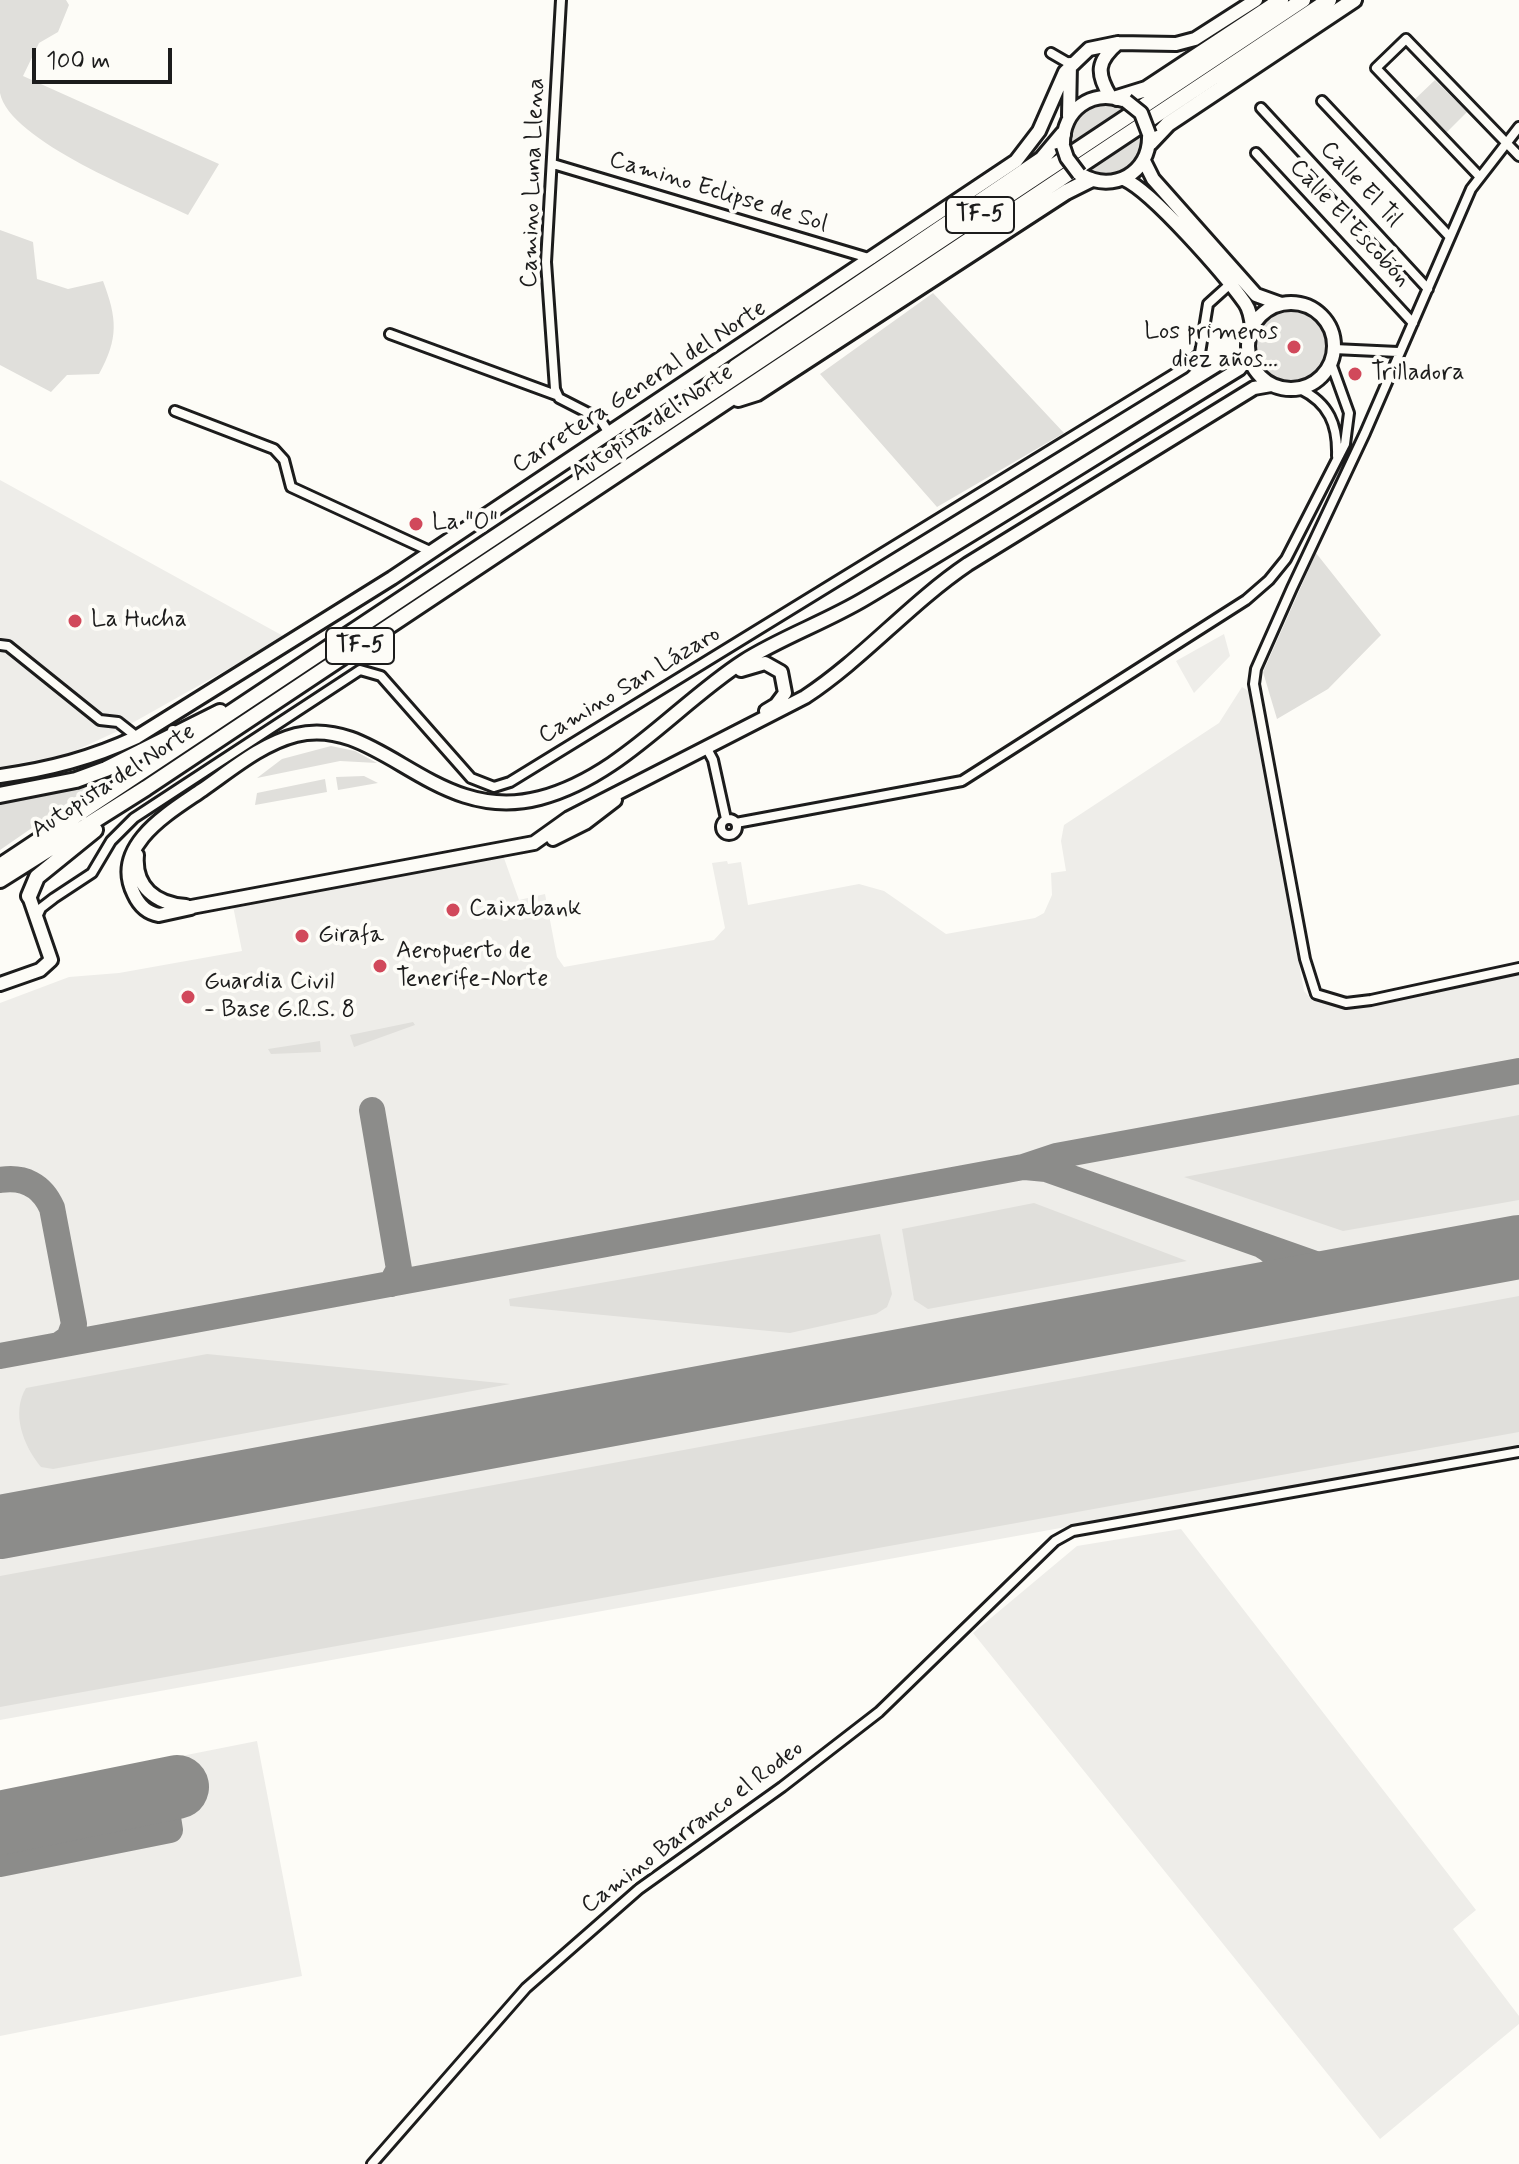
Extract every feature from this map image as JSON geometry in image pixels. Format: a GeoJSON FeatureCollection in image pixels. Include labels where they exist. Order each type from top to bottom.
{"type":"FeatureCollection","features":[{"type":"Feature","properties":{"kind":"highway"},"geometry":{"type":"LineString","coordinates":[[1118,98],[1146,89],[1281,0]]}},
{"type":"Feature","properties":{"kind":"highway","name":"Autopista del Norte"},"geometry":{"type":"LineString","coordinates":[[0,866],[1303,0]]}},
{"type":"Feature","properties":{"kind":"highway","name":"Autopista del Norte"},"geometry":{"type":"LineString","coordinates":[[0,880],[146,788],[1329,0]]}},
{"type":"Feature","properties":{"kind":"highway"},"geometry":{"type":"LineString","coordinates":[[1150,139],[1354,0]]}},
{"type":"Feature","properties":{"kind":"highway"},"geometry":{"type":"LineString","coordinates":[[656,428],[676,409],[765,345],[1042,159],[1063,140]]}},
{"type":"Feature","properties":{"kind":"highway"},"geometry":{"type":"LineString","coordinates":[[725,403],[757,393],[1066,192],[1084,177]]}},
{"type":"Feature","properties":{"kind":"highway"},"geometry":{"type":"LineString","coordinates":[[0,795],[76,780],[106,769],[246,701]]}},
{"type":"Feature","properties":{"kind":"highway"},"geometry":{"type":"LineString","coordinates":[[29,896],[30,887],[43,871],[146,788]]}},
{"type":"Feature","properties":{"kind":"main road"},"geometry":{"type":"LineString","coordinates":[[1118,43],[1100,63],[1099,73],[1118,98],[1141,113],[1150,139],[1144,161],[1124,179],[1104,183],[1084,177],[1063,140],[1069,116],[1070,64],[1089,49],[1118,43],[1160,46],[1195,39],[1251,1]]}},
{"type":"Feature","properties":{"kind":"main road","name":"Carretera General del Norte"},"geometry":{"type":"LineString","coordinates":[[0,776],[56,768],[99,755],[137,737],[432,552],[873,259],[1016,161],[1039,131],[1070,64]]}},
{"type":"Feature","properties":{"kind":"main road"},"geometry":{"type":"LineString","coordinates":[[1069,116],[1085,102],[1118,98]]}},
{"type":"Feature","properties":{"kind":"main road"},"geometry":{"type":"LineString","coordinates":[[1144,161],[1153,179],[1256,295],[1281,304],[1304,305],[1323,317],[1334,338],[1331,363],[1323,375],[1300,389],[1271,385],[1254,388],[968,564],[926,595],[829,681],[780,711],[739,729],[632,788],[569,818],[534,843],[193,907],[165,902],[147,890],[137,872],[137,846],[167,814],[257,753],[289,737],[313,732],[327,732],[361,743],[463,797],[504,803],[540,798],[595,772],[755,655],[823,623],[890,584],[1239,369],[1249,356]]}},
{"type":"Feature","properties":{"kind":"main road"},"geometry":{"type":"LineString","coordinates":[[1124,179],[1150,195],[1246,304],[1252,327],[1249,356],[1257,373],[1271,385]]}},
{"type":"Feature","properties":{"kind":"main road"},"geometry":{"type":"LineString","coordinates":[[1252,327],[1264,312],[1281,304]]}},
{"type":"Feature","properties":{"kind":"main road"},"geometry":{"type":"LineString","coordinates":[[727,675],[765,663],[778,668],[785,680],[785,693],[780,701],[739,729]]}},
{"type":"Feature","properties":{"kind":"main road"},"geometry":{"type":"LineString","coordinates":[[498,851],[525,850],[554,839],[585,823],[632,788]]}},
{"type":"Feature","properties":{"kind":"main road"},"geometry":{"type":"LineString","coordinates":[[0,984],[40,970],[51,960],[29,896]]}},
{"type":"Feature","properties":{"kind":"street","name":"Camino Luna Llena"},"geometry":{"type":"LineString","coordinates":[[556,395],[546,262],[561,0]]}},
{"type":"Feature","properties":{"kind":"street"},"geometry":{"type":"LineString","coordinates":[[1479,176],[1376,68],[1406,39],[1519,156]]}},
{"type":"Feature","properties":{"kind":"street"},"geometry":{"type":"LineString","coordinates":[[1051,53],[1070,64]]}},
{"type":"Feature","properties":{"kind":"street"},"geometry":{"type":"LineString","coordinates":[[1322,101],[1450,237]]}},
{"type":"Feature","properties":{"kind":"street","name":"Calle El Til"},"geometry":{"type":"LineString","coordinates":[[1261,108],[1428,289]]}},
{"type":"Feature","properties":{"kind":"street"},"geometry":{"type":"LineString","coordinates":[[1519,127],[1479,176],[1256,669],[1258,706],[1305,959],[1316,994],[1346,1003],[1519,968]]}},
{"type":"Feature","properties":{"kind":"street","name":"Calle El Escobón"},"geometry":{"type":"LineString","coordinates":[[1256,153],[1413,323]]}},
{"type":"Feature","properties":{"kind":"street","name":"Camino Eclipse de Sol"},"geometry":{"type":"LineString","coordinates":[[553,164],[873,259]]}},
{"type":"Feature","properties":{"kind":"street","name":"Camino San Lázaro"},"geometry":{"type":"LineString","coordinates":[[36,919],[41,908],[92,873],[111,841],[134,818],[360,670],[381,676],[471,778],[494,787],[510,782],[1184,368],[1200,353],[1208,304],[1229,285]]}},
{"type":"Feature","properties":{"kind":"street"},"geometry":{"type":"LineString","coordinates":[[390,334],[556,395],[590,411],[609,433]]}},
{"type":"Feature","properties":{"kind":"street"},"geometry":{"type":"LineString","coordinates":[[1334,349],[1398,352]]}},
{"type":"Feature","properties":{"kind":"street"},"geometry":{"type":"LineString","coordinates":[[726,819],[736,823],[962,781],[1246,600],[1269,580],[1297,539],[1345,444],[1349,413],[1331,363]]}},
{"type":"Feature","properties":{"kind":"street"},"geometry":{"type":"LineString","coordinates":[[1300,389],[1319,401],[1334,422],[1337,456]]}},
{"type":"Feature","properties":{"kind":"street"},"geometry":{"type":"LineString","coordinates":[[175,411],[274,449],[284,460],[291,487],[432,552]]}},
{"type":"Feature","properties":{"kind":"street"},"geometry":{"type":"LineString","coordinates":[[0,645],[8,646],[100,720],[118,722],[137,737]]}},
{"type":"Feature","properties":{"kind":"street"},"geometry":{"type":"LineString","coordinates":[[706,747],[713,760],[726,819],[721,827],[726,835],[735,833],[736,823]]}},
{"type":"Feature","properties":{"kind":"street"},"geometry":{"type":"LineString","coordinates":[[29,896],[40,900],[54,898]]}},
{"type":"Feature","properties":{"kind":"street","name":"Camino Barranco el Rodeo"},"geometry":{"type":"LineString","coordinates":[[372,2164],[536,1978],[639,1889],[879,1712],[1055,1541],[1073,1531],[1519,1452]]}},
{"type":"Feature","properties":{"kind":"shaded area"},"geometry":{"type":"Polygon","coordinates":[[[0,0],[66,0],[69,5],[58,32],[39,43],[23,76],[219,164],[188,215],[112,180],[52,147],[9,111],[0,93],[0,0]]]}},
{"type":"Feature","properties":{"kind":"shaded area"},"geometry":{"type":"Polygon","coordinates":[[[1435,80],[1467,112],[1445,134],[1413,101],[1435,80]]]}},
{"type":"Feature","properties":{"kind":"shaded area"},"geometry":{"type":"Polygon","coordinates":[[[1110,104],[1126,110],[1071,146],[1073,129],[1080,116],[1093,107],[1110,104]]]}},
{"type":"Feature","properties":{"kind":"shaded area"},"geometry":{"type":"Polygon","coordinates":[[[1142,133],[1139,154],[1126,169],[1108,175],[1087,170],[1142,133]]]}},
{"type":"Feature","properties":{"kind":"shaded area"},"geometry":{"type":"Polygon","coordinates":[[[0,230],[33,242],[37,279],[68,289],[103,281],[114,328],[110,349],[99,374],[67,375],[51,392],[0,365],[0,230]]]}},
{"type":"Feature","properties":{"kind":"shaded area"},"geometry":{"type":"Polygon","coordinates":[[[933,293],[1064,433],[937,507],[820,374],[933,293]]]}},
{"type":"Feature","properties":{"kind":"shaded area"},"geometry":{"type":"Polygon","coordinates":[[[1291,311],[1311,317],[1321,327],[1327,347],[1321,367],[1311,377],[1291,383],[1271,377],[1261,367],[1255,347],[1261,327],[1271,317],[1291,311]]]}},
{"type":"Feature","properties":{"kind":"shaded area"},"geometry":{"type":"Polygon","coordinates":[[[0,480],[285,637],[118,731],[68,754],[0,767],[0,480]]]}},
{"type":"Feature","properties":{"kind":"shaded area"},"geometry":{"type":"Polygon","coordinates":[[[1316,553],[1381,635],[1328,689],[1277,719],[1263,672],[1316,553]]]}},
{"type":"Feature","properties":{"kind":"shaded area"},"geometry":{"type":"Polygon","coordinates":[[[1224,634],[1230,656],[1194,693],[1176,661],[1224,634]]]}},
{"type":"Feature","properties":{"kind":"shaded area"},"geometry":{"type":"Polygon","coordinates":[[[1242,687],[1250,692],[1304,991],[1312,1000],[1347,1009],[1519,973],[1519,1445],[0,1720],[0,1003],[69,977],[119,973],[242,951],[231,896],[500,847],[519,900],[545,894],[557,957],[564,967],[714,940],[725,928],[712,863],[727,861],[728,864],[741,862],[748,905],[859,884],[884,891],[946,934],[1035,918],[1044,913],[1052,895],[1051,873],[1066,871],[1061,841],[1064,825],[1219,723],[1242,687]]]}},
{"type":"Feature","properties":{"kind":"shaded area"},"geometry":{"type":"Polygon","coordinates":[[[331,746],[355,751],[377,763],[340,761],[257,778],[282,759],[331,746]]]}},
{"type":"Feature","properties":{"kind":"shaded area"},"geometry":{"type":"Polygon","coordinates":[[[113,772],[0,850],[0,801],[113,772]]]}},
{"type":"Feature","properties":{"kind":"shaded area"},"geometry":{"type":"Polygon","coordinates":[[[364,776],[378,783],[338,790],[336,777],[364,776]]]}},
{"type":"Feature","properties":{"kind":"shaded area"},"geometry":{"type":"Polygon","coordinates":[[[325,779],[327,792],[255,805],[257,793],[325,779]]]}},
{"type":"Feature","properties":{"kind":"shaded area"},"geometry":{"type":"Polygon","coordinates":[[[413,1022],[415,1025],[354,1047],[350,1035],[413,1022]]]}},
{"type":"Feature","properties":{"kind":"shaded area"},"geometry":{"type":"Polygon","coordinates":[[[320,1041],[321,1052],[271,1054],[268,1049],[320,1041]]]}},
{"type":"Feature","properties":{"kind":"shaded area"},"geometry":{"type":"Polygon","coordinates":[[[1519,1115],[1519,1200],[1343,1231],[1184,1177],[1519,1115]]]}},
{"type":"Feature","properties":{"kind":"shaded area"},"geometry":{"type":"Polygon","coordinates":[[[1034,1203],[1187,1261],[928,1309],[914,1300],[902,1229],[1034,1203]]]}},
{"type":"Feature","properties":{"kind":"shaded area"},"geometry":{"type":"Polygon","coordinates":[[[880,1234],[892,1294],[887,1307],[876,1314],[790,1333],[510,1306],[509,1299],[880,1234]]]}},
{"type":"Feature","properties":{"kind":"shaded area"},"geometry":{"type":"Polygon","coordinates":[[[1519,1296],[1519,1432],[0,1707],[0,1576],[1519,1296]]]}},
{"type":"Feature","properties":{"kind":"shaded area"},"geometry":{"type":"Polygon","coordinates":[[[207,1354],[510,1384],[53,1469],[41,1467],[24,1439],[19,1408],[26,1388],[207,1354]]]}},
{"type":"Feature","properties":{"kind":"shaded area"},"geometry":{"type":"Polygon","coordinates":[[[1181,1529],[1476,1910],[1453,1929],[1519,2016],[1519,2024],[1380,2139],[973,1633],[1077,1546],[1181,1529]]]}},
{"type":"Feature","properties":{"kind":"shaded area"},"geometry":{"type":"Polygon","coordinates":[[[257,1741],[302,1976],[0,2036],[0,1792],[257,1741]]]}},
{"type":"Feature","properties":{"kind":"taxiway"},"geometry":{"type":"LineString","coordinates":[[0,1356],[1023,1167],[1056,1156],[1519,1071]]}},
{"type":"Feature","properties":{"kind":"taxiway"},"geometry":{"type":"LineString","coordinates":[[372,1110],[399,1269],[391,1284]]}},
{"type":"Feature","properties":{"kind":"taxiway"},"geometry":{"type":"LineString","coordinates":[[1025,1167],[1046,1169],[1324,1267],[1380,1270],[1412,1267]]}},
{"type":"Feature","properties":{"kind":"taxiway"},"geometry":{"type":"LineString","coordinates":[[0,1180],[17,1179],[31,1184],[43,1193],[52,1208],[74,1324],[69,1338],[59,1345]]}},
{"type":"Feature","properties":{"kind":"taxiway"},"geometry":{"type":"LineString","coordinates":[[1256,1295],[1271,1286],[1278,1272],[1276,1258],[1263,1246]]}},
{"type":"Feature","properties":{"kind":"taxiway"},"geometry":{"type":"LineString","coordinates":[[0,1838],[176,1803]]}},
{"type":"Feature","properties":{"kind":"taxiway"},"geometry":{"type":"LineString","coordinates":[[0,1864],[170,1830],[166,1805]]}},
{"type":"Feature","properties":{"kind":"runway"},"geometry":{"type":"LineString","coordinates":[[0,1527],[1519,1247]]}},
{"type":"Feature","properties":{"kind":"runway"},"geometry":{"type":"LineString","coordinates":[[0,1823],[177,1787]]}},
{"type":"Feature","properties":{"kind":"place","name":"Los primeros diez años..."},"geometry":{"type":"Point","coordinates":[1294,347]}},
{"type":"Feature","properties":{"kind":"place","name":"Trilladora"},"geometry":{"type":"Point","coordinates":[1355,374]}},
{"type":"Feature","properties":{"kind":"place","name":"La \"O\""},"geometry":{"type":"Point","coordinates":[416,524]}},
{"type":"Feature","properties":{"kind":"place","name":"La Hucha"},"geometry":{"type":"Point","coordinates":[75,621]}},
{"type":"Feature","properties":{"kind":"place","name":"Caixabank"},"geometry":{"type":"Point","coordinates":[453,910]}},
{"type":"Feature","properties":{"kind":"place","name":"Girafa"},"geometry":{"type":"Point","coordinates":[302,936]}},
{"type":"Feature","properties":{"kind":"place","name":"Aeropuerto de Tenerife-Norte"},"geometry":{"type":"Point","coordinates":[380,966]}},
{"type":"Feature","properties":{"kind":"place","name":"Guardia Civil - Base G.R.S. 8"},"geometry":{"type":"Point","coordinates":[188,997]}}]}
